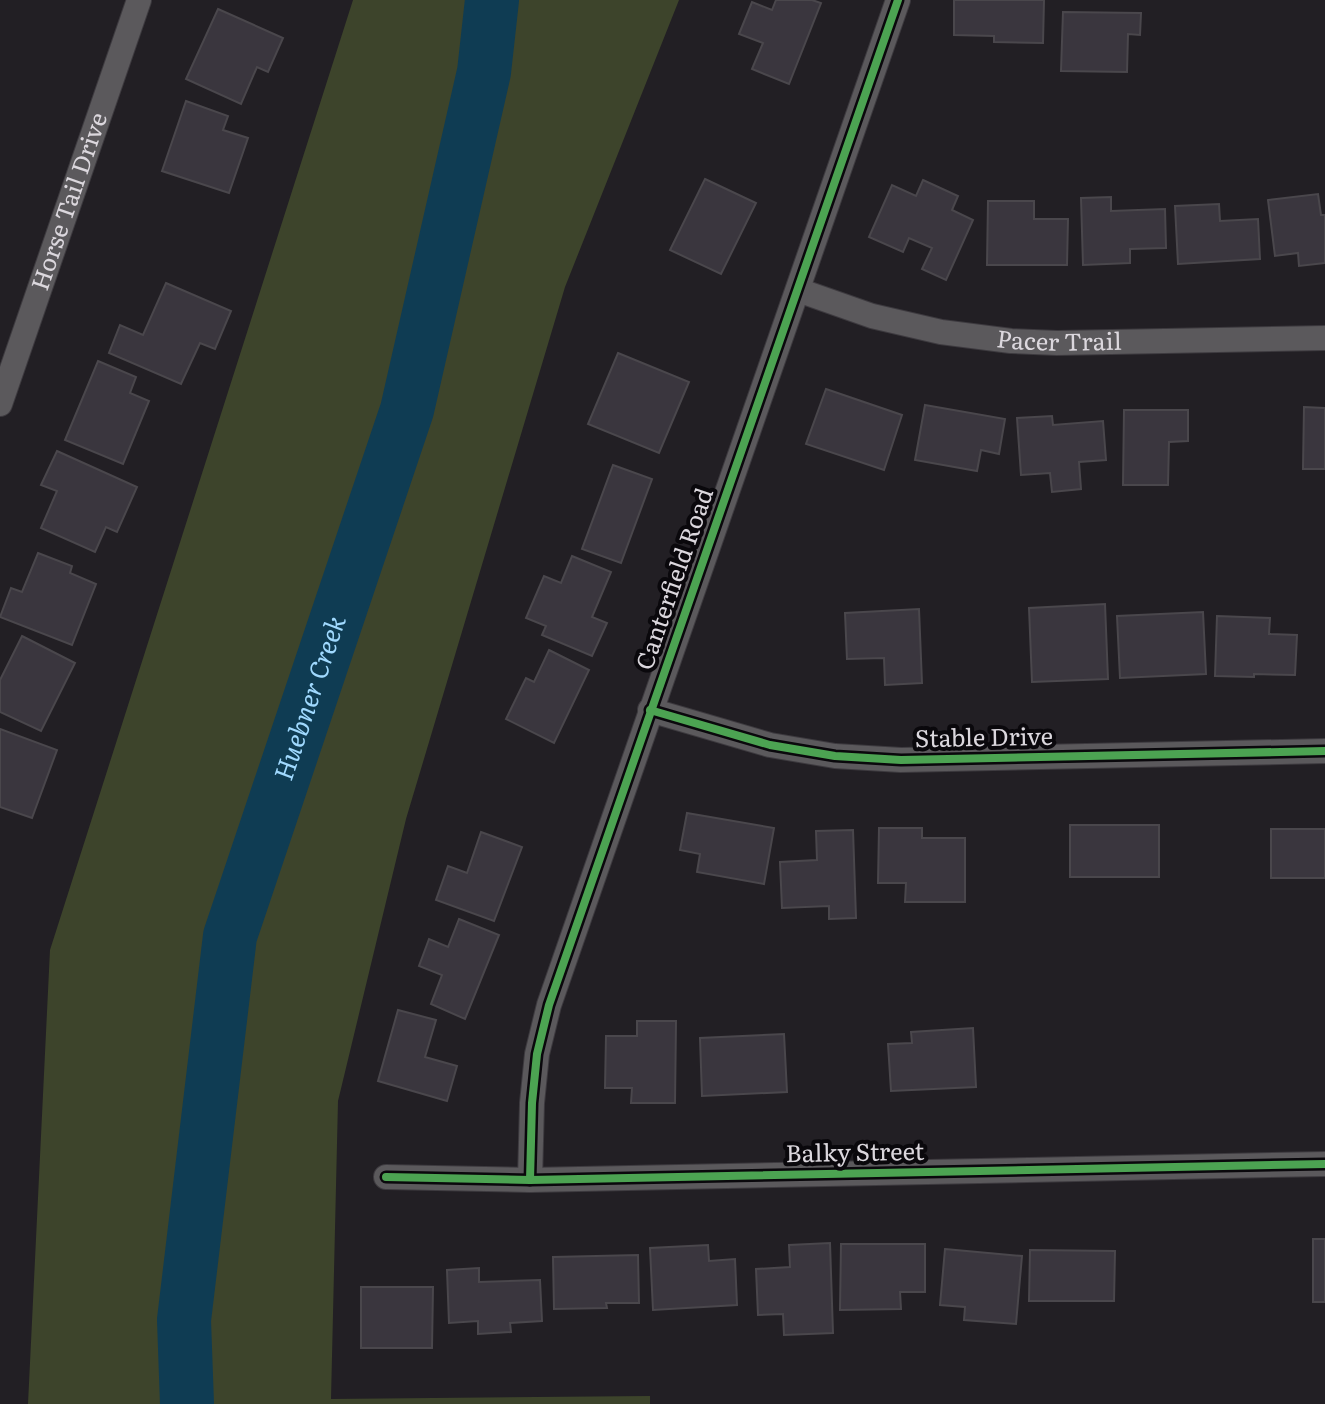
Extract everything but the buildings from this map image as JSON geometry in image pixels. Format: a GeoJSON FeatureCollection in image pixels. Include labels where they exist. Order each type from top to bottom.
{"type":"FeatureCollection","features":[{"type":"Feature","properties":{"kind":"street","name":"Horse Tail Drive"},"geometry":{"type":"LineString","coordinates":[[0,404],[139,0]]}},
{"type":"Feature","properties":{"kind":"street","name":"Canterfield Road"},"geometry":{"type":"LineString","coordinates":[[530,1180],[537,1054],[549,1005],[898,0]]}},
{"type":"Feature","properties":{"kind":"street","name":"Pacer Trail"},"geometry":{"type":"LineString","coordinates":[[798,290],[872,316],[941,332],[1011,341],[1057,343],[1325,338]]}},
{"type":"Feature","properties":{"kind":"street","name":"Stable Drive"},"geometry":{"type":"LineString","coordinates":[[650,710],[770,745],[835,756],[901,760],[1325,751]]}},
{"type":"Feature","properties":{"kind":"street","name":"Balky Street"},"geometry":{"type":"LineString","coordinates":[[386,1177],[530,1180],[1325,1164]]}},
{"type":"Feature","properties":{"kind":"green space"},"geometry":{"type":"Polygon","coordinates":[[[353,0],[679,0],[565,287],[406,819],[338,1101],[331,1399],[650,1396],[650,1404],[28,1404],[50,950],[353,0]]]}},
{"type":"Feature","properties":{"kind":"waterway","name":"Huebner Creek"},"geometry":{"type":"LineString","coordinates":[[187,1404],[184,1320],[230,936],[407,410],[484,72],[492,0]]}},
{"type":"Feature","properties":{"kind":"cycle path"},"geometry":{"type":"LineString","coordinates":[[530,1180],[537,1054],[549,1005],[898,0]]}},
{"type":"Feature","properties":{"kind":"cycle path"},"geometry":{"type":"LineString","coordinates":[[650,710],[770,745],[835,756],[901,760],[1325,751]]}},
{"type":"Feature","properties":{"kind":"cycle path"},"geometry":{"type":"LineString","coordinates":[[386,1177],[530,1180],[1325,1164]]}}]}
